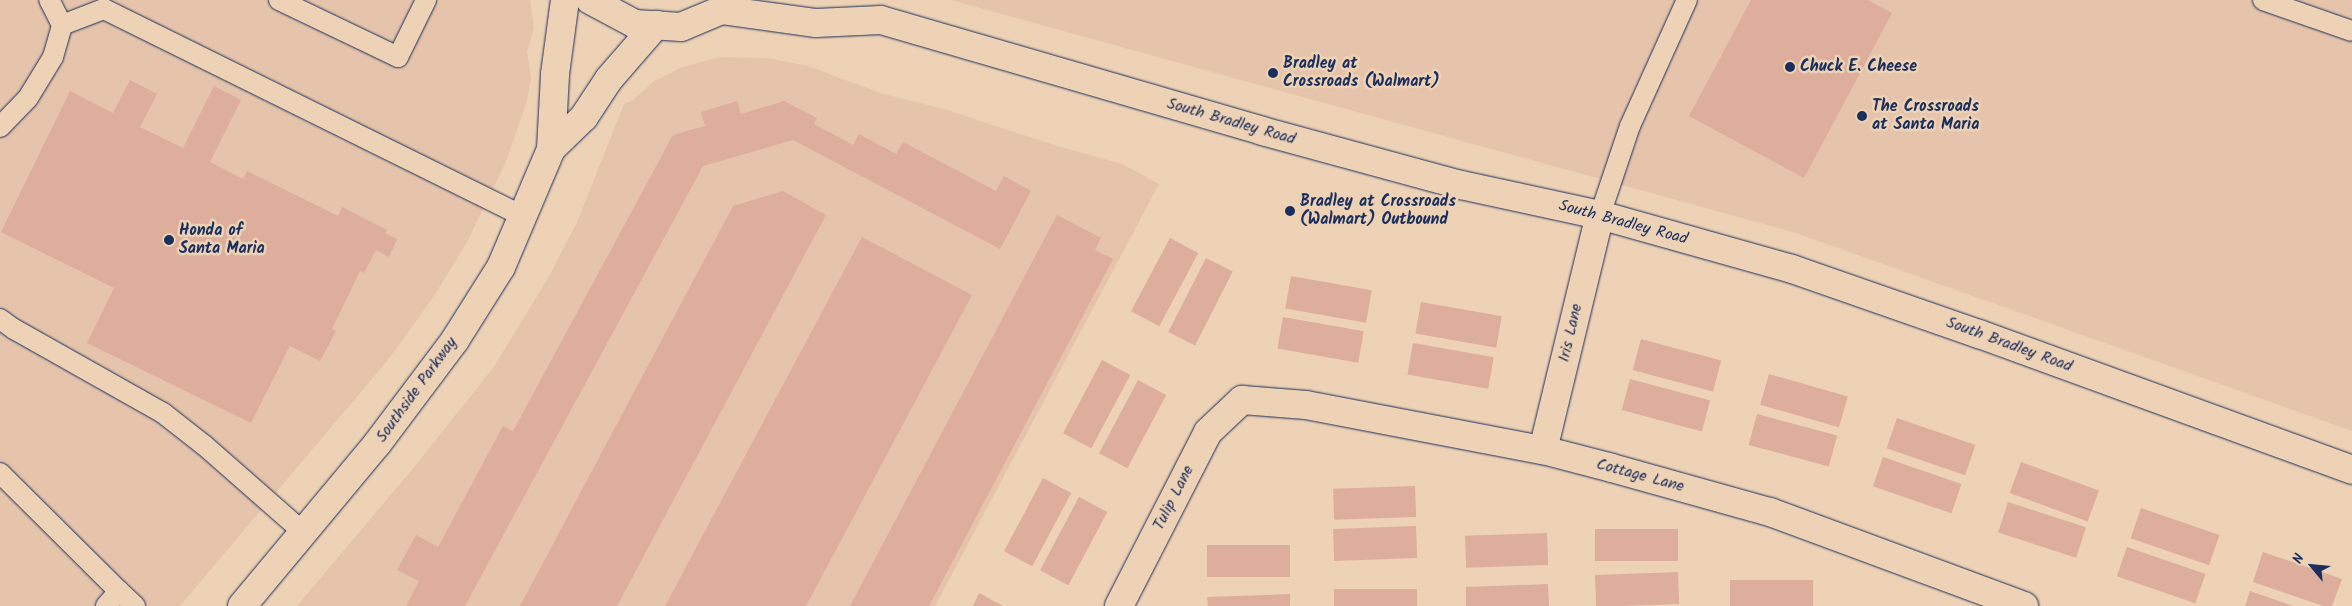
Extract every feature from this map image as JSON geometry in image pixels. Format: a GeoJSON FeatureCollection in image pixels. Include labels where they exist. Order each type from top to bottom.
{"type":"FeatureCollection","features":[{"type":"Feature","properties":{"kind":"street","name":"Southside Parkway"},"geometry":{"type":"LineString","coordinates":[[242,606],[377,444],[454,340],[501,267],[551,149],[555,74],[565,0]]}},
{"type":"Feature","properties":{"kind":"street"},"geometry":{"type":"LineString","coordinates":[[590,0],[635,24],[681,27],[729,5]]}},
{"type":"Feature","properties":{"kind":"street","name":"South Bradley Road"},"geometry":{"type":"LineString","coordinates":[[862,0],[881,20]]}},
{"type":"Feature","properties":{"kind":"street","name":"South Bradley Road"},"geometry":{"type":"LineString","coordinates":[[729,5],[816,23],[881,20],[1262,132],[1461,184],[1600,215],[1792,269],[1980,334],[2352,470]]}},
{"type":"Feature","properties":{"kind":"street","name":"Southside Parkway"},"geometry":{"type":"LineString","coordinates":[[551,149],[584,117],[609,79],[656,25]]}},
{"type":"Feature","properties":{"kind":"street","name":"Iris Lane"},"geometry":{"type":"LineString","coordinates":[[1543,450],[1600,215]]}},
{"type":"Feature","properties":{"kind":"street","name":"Cottage Lane"},"geometry":{"type":"LineString","coordinates":[[1242,400],[1306,405],[1543,450],[1770,512],[2024,606]]}},
{"type":"Feature","properties":{"kind":"street","name":"Tulip Lane"},"geometry":{"type":"LineString","coordinates":[[1119,606],[1208,432],[1242,400]]}},
{"type":"Feature","properties":{"kind":"lane"},"geometry":{"type":"LineString","coordinates":[[0,127],[33,90],[53,57],[62,26],[49,0]]}},
{"type":"Feature","properties":{"kind":"lane"},"geometry":{"type":"LineString","coordinates":[[280,0],[398,57],[426,0]]}},
{"type":"Feature","properties":{"kind":"lane"},"geometry":{"type":"LineString","coordinates":[[1600,215],[1630,126],[1687,0]]}},
{"type":"Feature","properties":{"kind":"lane"},"geometry":{"type":"LineString","coordinates":[[2264,0],[2352,31]]}},
{"type":"Feature","properties":{"kind":"lane"},"geometry":{"type":"LineString","coordinates":[[62,26],[104,9],[523,216]]}},
{"type":"Feature","properties":{"kind":"lane"},"geometry":{"type":"LineString","coordinates":[[0,319],[14,329],[164,413],[204,445],[304,533]]}},
{"type":"Feature","properties":{"kind":"lane"},"geometry":{"type":"LineString","coordinates":[[0,473],[135,606]]}},
{"type":"Feature","properties":{"kind":"lane"},"geometry":{"type":"LineString","coordinates":[[106,606],[120,591]]}},
{"type":"Feature","properties":{"kind":"shaded area"},"geometry":{"type":"Polygon","coordinates":[[[0,0],[530,0],[534,28],[527,52],[531,78],[526,104],[505,164],[466,244],[432,299],[388,360],[180,606],[0,606],[0,0]]]}},
{"type":"Feature","properties":{"kind":"shaded area","name":"The Crossroads at Santa Maria"},"geometry":{"type":"Polygon","coordinates":[[[951,0],[2352,0],[2352,431],[1793,232],[951,0]]]}},
{"type":"Feature","properties":{"kind":"shaded area"},"geometry":{"type":"Polygon","coordinates":[[[720,57],[768,58],[808,66],[883,94],[941,108],[1057,146],[1122,164],[1159,184],[935,606],[297,606],[415,466],[493,368],[547,280],[577,222],[624,104],[633,100],[654,81],[683,67],[720,57]]]}},
{"type":"Feature","properties":{"kind":"building"},"geometry":{"type":"Polygon","coordinates":[[[1751,0],[1868,0],[1892,13],[1804,178],[1689,116],[1751,0]]]}},
{"type":"Feature","properties":{"kind":"building"},"geometry":{"type":"Polygon","coordinates":[[[130,80],[157,94],[140,127],[183,148],[214,86],[241,100],[210,162],[243,179],[247,171],[338,216],[342,207],[387,230],[385,233],[397,239],[389,257],[376,250],[364,273],[360,271],[332,329],[336,331],[320,361],[290,346],[251,423],[87,343],[114,288],[1,232],[70,91],[113,113],[130,80]]]}},
{"type":"Feature","properties":{"kind":"building"},"geometry":{"type":"Polygon","coordinates":[[[737,101],[741,114],[784,101],[817,118],[814,124],[853,145],[859,134],[896,154],[903,142],[996,191],[1004,176],[1031,191],[1000,249],[793,140],[703,166],[465,606],[406,606],[419,581],[397,570],[416,535],[438,547],[503,426],[513,431],[673,135],[705,126],[701,112],[737,101]]]}},
{"type":"Feature","properties":{"kind":"building"},"geometry":{"type":"Polygon","coordinates":[[[783,191],[826,215],[617,606],[520,606],[733,206],[783,191]]]}},
{"type":"Feature","properties":{"kind":"building"},"geometry":{"type":"Polygon","coordinates":[[[1057,215],[1101,238],[1095,250],[1113,259],[929,606],[850,606],[1057,215]]]}},
{"type":"Feature","properties":{"kind":"building"},"geometry":{"type":"Polygon","coordinates":[[[862,237],[972,295],[806,606],[665,606],[862,237]]]}},
{"type":"Feature","properties":{"kind":"building"},"geometry":{"type":"Polygon","coordinates":[[[1170,238],[1198,253],[1159,326],[1131,311],[1170,238]]]}},
{"type":"Feature","properties":{"kind":"building"},"geometry":{"type":"Polygon","coordinates":[[[1206,258],[1233,272],[1195,346],[1168,332],[1206,258]]]}},
{"type":"Feature","properties":{"kind":"building"},"geometry":{"type":"Polygon","coordinates":[[[1291,276],[1372,290],[1366,323],[1285,308],[1291,276]]]}},
{"type":"Feature","properties":{"kind":"building"},"geometry":{"type":"Polygon","coordinates":[[[1421,302],[1502,316],[1496,348],[1415,334],[1421,302]]]}},
{"type":"Feature","properties":{"kind":"building"},"geometry":{"type":"Polygon","coordinates":[[[1283,317],[1364,331],[1358,363],[1277,349],[1283,317]]]}},
{"type":"Feature","properties":{"kind":"building"},"geometry":{"type":"Polygon","coordinates":[[[1641,339],[1721,360],[1713,391],[1633,370],[1641,339]]]}},
{"type":"Feature","properties":{"kind":"building"},"geometry":{"type":"Polygon","coordinates":[[[1413,343],[1494,357],[1488,389],[1407,375],[1413,343]]]}},
{"type":"Feature","properties":{"kind":"building"},"geometry":{"type":"Polygon","coordinates":[[[1102,360],[1130,375],[1091,448],[1063,433],[1102,360]]]}},
{"type":"Feature","properties":{"kind":"building"},"geometry":{"type":"Polygon","coordinates":[[[1769,374],[1848,397],[1839,427],[1760,405],[1769,374]]]}},
{"type":"Feature","properties":{"kind":"building"},"geometry":{"type":"Polygon","coordinates":[[[1630,379],[1710,400],[1702,431],[1622,410],[1630,379]]]}},
{"type":"Feature","properties":{"kind":"building"},"geometry":{"type":"Polygon","coordinates":[[[1138,380],[1166,395],[1127,468],[1099,453],[1138,380]]]}},
{"type":"Feature","properties":{"kind":"building"},"geometry":{"type":"Polygon","coordinates":[[[1757,414],[1837,435],[1829,466],[1749,445],[1757,414]]]}},
{"type":"Feature","properties":{"kind":"building"},"geometry":{"type":"Polygon","coordinates":[[[1897,418],[1975,445],[1965,475],[1887,448],[1897,418]]]}},
{"type":"Feature","properties":{"kind":"building"},"geometry":{"type":"Polygon","coordinates":[[[1883,457],[1961,484],[1951,513],[1873,486],[1883,457]]]}},
{"type":"Feature","properties":{"kind":"building"},"geometry":{"type":"Polygon","coordinates":[[[2021,462],[2099,490],[2088,521],[2010,493],[2021,462]]]}},
{"type":"Feature","properties":{"kind":"building"},"geometry":{"type":"Polygon","coordinates":[[[1043,478],[1071,493],[1032,566],[1004,551],[1043,478]]]}},
{"type":"Feature","properties":{"kind":"building"},"geometry":{"type":"Polygon","coordinates":[[[1415,486],[1416,517],[1334,520],[1333,489],[1415,486]]]}},
{"type":"Feature","properties":{"kind":"building"},"geometry":{"type":"Polygon","coordinates":[[[1079,497],[1107,512],[1068,585],[1040,570],[1079,497]]]}},
{"type":"Feature","properties":{"kind":"building"},"geometry":{"type":"Polygon","coordinates":[[[2008,502],[2086,527],[2076,558],[1998,532],[2008,502]]]}},
{"type":"Feature","properties":{"kind":"building"},"geometry":{"type":"Polygon","coordinates":[[[2141,508],[2219,535],[2209,565],[2131,538],[2141,508]]]}},
{"type":"Feature","properties":{"kind":"building"},"geometry":{"type":"Polygon","coordinates":[[[1416,526],[1417,558],[1334,561],[1333,529],[1416,526]]]}},
{"type":"Feature","properties":{"kind":"building"},"geometry":{"type":"Polygon","coordinates":[[[1595,529],[1678,529],[1678,561],[1595,561],[1595,529]]]}},
{"type":"Feature","properties":{"kind":"building"},"geometry":{"type":"Polygon","coordinates":[[[1547,533],[1548,565],[1466,568],[1465,536],[1547,533]]]}},
{"type":"Feature","properties":{"kind":"building"},"geometry":{"type":"Polygon","coordinates":[[[1207,545],[1290,545],[1290,577],[1207,577],[1207,545]]]}},
{"type":"Feature","properties":{"kind":"building"},"geometry":{"type":"Polygon","coordinates":[[[2127,547],[2205,574],[2195,603],[2117,576],[2127,547]]]}},
{"type":"Feature","properties":{"kind":"building"},"geometry":{"type":"Polygon","coordinates":[[[2263,552],[2342,579],[2332,606],[2323,606],[2253,582],[2263,552]]]}},
{"type":"Feature","properties":{"kind":"building"},"geometry":{"type":"Polygon","coordinates":[[[1678,572],[1679,604],[1596,606],[1595,575],[1678,572]]]}},
{"type":"Feature","properties":{"kind":"building"},"geometry":{"type":"Polygon","coordinates":[[[1730,580],[1813,580],[1813,606],[1730,606],[1730,580]]]}},
{"type":"Feature","properties":{"kind":"building"},"geometry":{"type":"Polygon","coordinates":[[[1548,584],[1549,606],[1466,606],[1466,587],[1548,584]]]}},
{"type":"Feature","properties":{"kind":"building"},"geometry":{"type":"Polygon","coordinates":[[[1334,589],[1417,589],[1417,606],[1334,606],[1334,589]]]}},
{"type":"Feature","properties":{"kind":"building"},"geometry":{"type":"Polygon","coordinates":[[[2250,591],[2293,606],[2245,606],[2250,591]]]}},
{"type":"Feature","properties":{"kind":"building"},"geometry":{"type":"Polygon","coordinates":[[[979,593],[1003,606],[973,606],[979,593]]]}},
{"type":"Feature","properties":{"kind":"building"},"geometry":{"type":"Polygon","coordinates":[[[1290,594],[1290,606],[1208,606],[1207,597],[1290,594]]]}},
{"type":"Feature","properties":{"kind":"place","name":"Chuck E. Cheese"},"geometry":{"type":"Point","coordinates":[1790,67]}},
{"type":"Feature","properties":{"kind":"place","name":"Bradley at Crossroads (Walmart)"},"geometry":{"type":"Point","coordinates":[1273,73]}},
{"type":"Feature","properties":{"kind":"place","name":"The Crossroads at Santa Maria"},"geometry":{"type":"Point","coordinates":[1862,116]}},
{"type":"Feature","properties":{"kind":"place","name":"Bradley at Crossroads (Walmart) Outbound"},"geometry":{"type":"Point","coordinates":[1290,211]}},
{"type":"Feature","properties":{"kind":"place","name":"Honda of Santa Maria"},"geometry":{"type":"Point","coordinates":[169,240]}}]}
